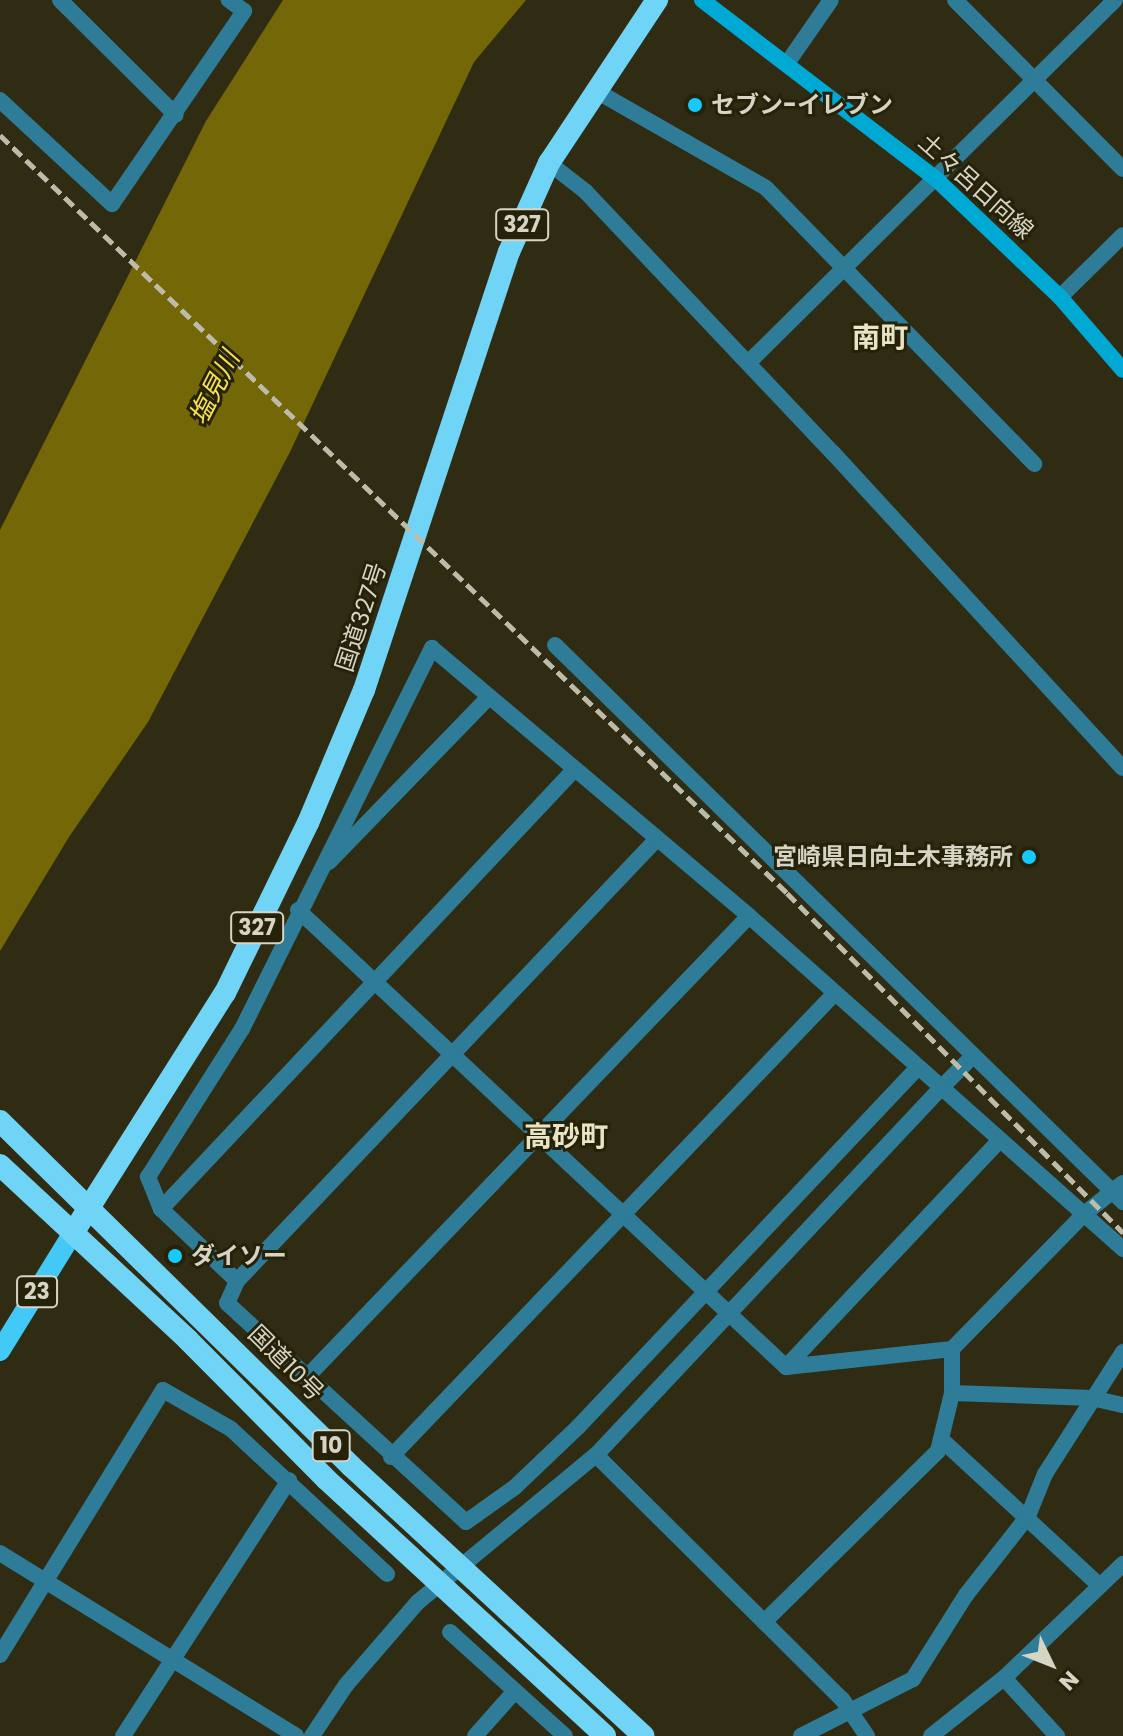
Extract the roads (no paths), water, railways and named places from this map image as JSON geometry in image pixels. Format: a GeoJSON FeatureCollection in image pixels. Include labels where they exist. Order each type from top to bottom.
{"type":"FeatureCollection","features":[{"type":"Feature","properties":{"kind":"highway","name":"国道327号"},"geometry":{"type":"LineString","coordinates":[[73,1233],[225,993],[308,823],[364,690],[509,252],[549,163],[657,0]]}},
{"type":"Feature","properties":{"kind":"highway","name":"国道10号"},"geometry":{"type":"LineString","coordinates":[[0,1121],[458,1564],[644,1736]]}},
{"type":"Feature","properties":{"kind":"highway","name":"10"},"geometry":{"type":"LineString","coordinates":[[3,1168],[437,1582],[605,1736]]}},
{"type":"Feature","properties":{"kind":"main road","name":"土々呂日向線"},"geometry":{"type":"LineString","coordinates":[[702,0],[788,62],[936,179],[1060,297],[1123,370]]}},
{"type":"Feature","properties":{"kind":"main road","name":"23"},"geometry":{"type":"LineString","coordinates":[[0,1351],[73,1233]]}},
{"type":"Feature","properties":{"kind":"street"},"geometry":{"type":"LineString","coordinates":[[61,0],[176,115]]}},
{"type":"Feature","properties":{"kind":"street"},"geometry":{"type":"LineString","coordinates":[[0,100],[112,204],[176,115],[244,11],[229,0]]}},
{"type":"Feature","properties":{"kind":"street"},"geometry":{"type":"LineString","coordinates":[[788,62],[831,0]]}},
{"type":"Feature","properties":{"kind":"street"},"geometry":{"type":"LineString","coordinates":[[955,0],[1123,169]]}},
{"type":"Feature","properties":{"kind":"street"},"geometry":{"type":"LineString","coordinates":[[748,363],[1115,4]]}},
{"type":"Feature","properties":{"kind":"street"},"geometry":{"type":"LineString","coordinates":[[598,92],[766,188],[841,271],[1034,464]]}},
{"type":"Feature","properties":{"kind":"street"},"geometry":{"type":"LineString","coordinates":[[549,163],[585,191],[1123,768]]}},
{"type":"Feature","properties":{"kind":"street"},"geometry":{"type":"LineString","coordinates":[[1060,297],[1123,235]]}},
{"type":"Feature","properties":{"kind":"street"},"geometry":{"type":"LineString","coordinates":[[298,910],[454,1055],[620,1217],[786,1367],[952,1349],[1083,1215],[1119,1192],[973,1056],[555,645]]}},
{"type":"Feature","properties":{"kind":"street"},"geometry":{"type":"LineString","coordinates":[[237,1281],[161,1209],[148,1177],[242,1029],[298,910],[432,648],[655,841],[749,916],[1123,1249]]}},
{"type":"Feature","properties":{"kind":"street"},"geometry":{"type":"LineString","coordinates":[[315,876],[489,697]]}},
{"type":"Feature","properties":{"kind":"street"},"geometry":{"type":"LineString","coordinates":[[161,1209],[574,770]]}},
{"type":"Feature","properties":{"kind":"street"},"geometry":{"type":"LineString","coordinates":[[655,841],[237,1281],[227,1303],[305,1379],[466,1522],[537,1468],[918,1067]]}},
{"type":"Feature","properties":{"kind":"street"},"geometry":{"type":"LineString","coordinates":[[305,1379],[749,916]]}},
{"type":"Feature","properties":{"kind":"street"},"geometry":{"type":"LineString","coordinates":[[391,1457],[835,993]]}},
{"type":"Feature","properties":{"kind":"street"},"geometry":{"type":"LineString","coordinates":[[312,1736],[346,1685],[437,1582],[596,1455],[973,1056]]}},
{"type":"Feature","properties":{"kind":"street"},"geometry":{"type":"LineString","coordinates":[[786,1367],[1000,1140]]}},
{"type":"Feature","properties":{"kind":"street"},"geometry":{"type":"LineString","coordinates":[[764,1622],[943,1441],[952,1393],[952,1349]]}},
{"type":"Feature","properties":{"kind":"street"},"geometry":{"type":"LineString","coordinates":[[801,1736],[913,1679],[966,1595],[1028,1516],[1045,1474],[1123,1352]]}},
{"type":"Feature","properties":{"kind":"street"},"geometry":{"type":"LineString","coordinates":[[0,1655],[163,1390],[231,1429],[387,1574]]}},
{"type":"Feature","properties":{"kind":"street"},"geometry":{"type":"LineString","coordinates":[[952,1393],[1092,1398],[1123,1405]]}},
{"type":"Feature","properties":{"kind":"street"},"geometry":{"type":"LineString","coordinates":[[943,1441],[1028,1516],[1099,1585]]}},
{"type":"Feature","properties":{"kind":"street"},"geometry":{"type":"LineString","coordinates":[[596,1455],[851,1711],[867,1736]]}},
{"type":"Feature","properties":{"kind":"street"},"geometry":{"type":"LineString","coordinates":[[123,1736],[289,1480]]}},
{"type":"Feature","properties":{"kind":"street"},"geometry":{"type":"LineString","coordinates":[[0,1553],[296,1736]]}},
{"type":"Feature","properties":{"kind":"street"},"geometry":{"type":"LineString","coordinates":[[931,1736],[1004,1678],[1123,1564]]}},
{"type":"Feature","properties":{"kind":"street"},"geometry":{"type":"LineString","coordinates":[[450,1632],[565,1736]]}},
{"type":"Feature","properties":{"kind":"street"},"geometry":{"type":"LineString","coordinates":[[1004,1678],[1057,1736]]}},
{"type":"Feature","properties":{"kind":"street"},"geometry":{"type":"LineString","coordinates":[[475,1736],[515,1691]]}},
{"type":"Feature","properties":{"kind":"water","name":"塩見川"},"geometry":{"type":"Polygon","coordinates":[[[283,0],[526,0],[474,62],[290,452],[148,722],[69,837],[0,951],[0,530],[206,121],[283,0]]]}},
{"type":"Feature","properties":{"kind":"railway"},"geometry":{"type":"LineString","coordinates":[[0,135],[787,893],[1123,1233]]}},
{"type":"Feature","properties":{"kind":"place","name":"セブン-イレブン"},"geometry":{"type":"Point","coordinates":[695,105]}},
{"type":"Feature","properties":{"kind":"place","name":"宮崎県日向土木事務所"},"geometry":{"type":"Point","coordinates":[1029,857]}},
{"type":"Feature","properties":{"kind":"place","name":"ダイソー"},"geometry":{"type":"Point","coordinates":[175,1256]}},
{"type":"Feature","properties":{"kind":"district","name":"南町"},"geometry":{"type":"Point","coordinates":[880,338]}},
{"type":"Feature","properties":{"kind":"district","name":"高砂町"},"geometry":{"type":"Point","coordinates":[566,1137]}}]}
